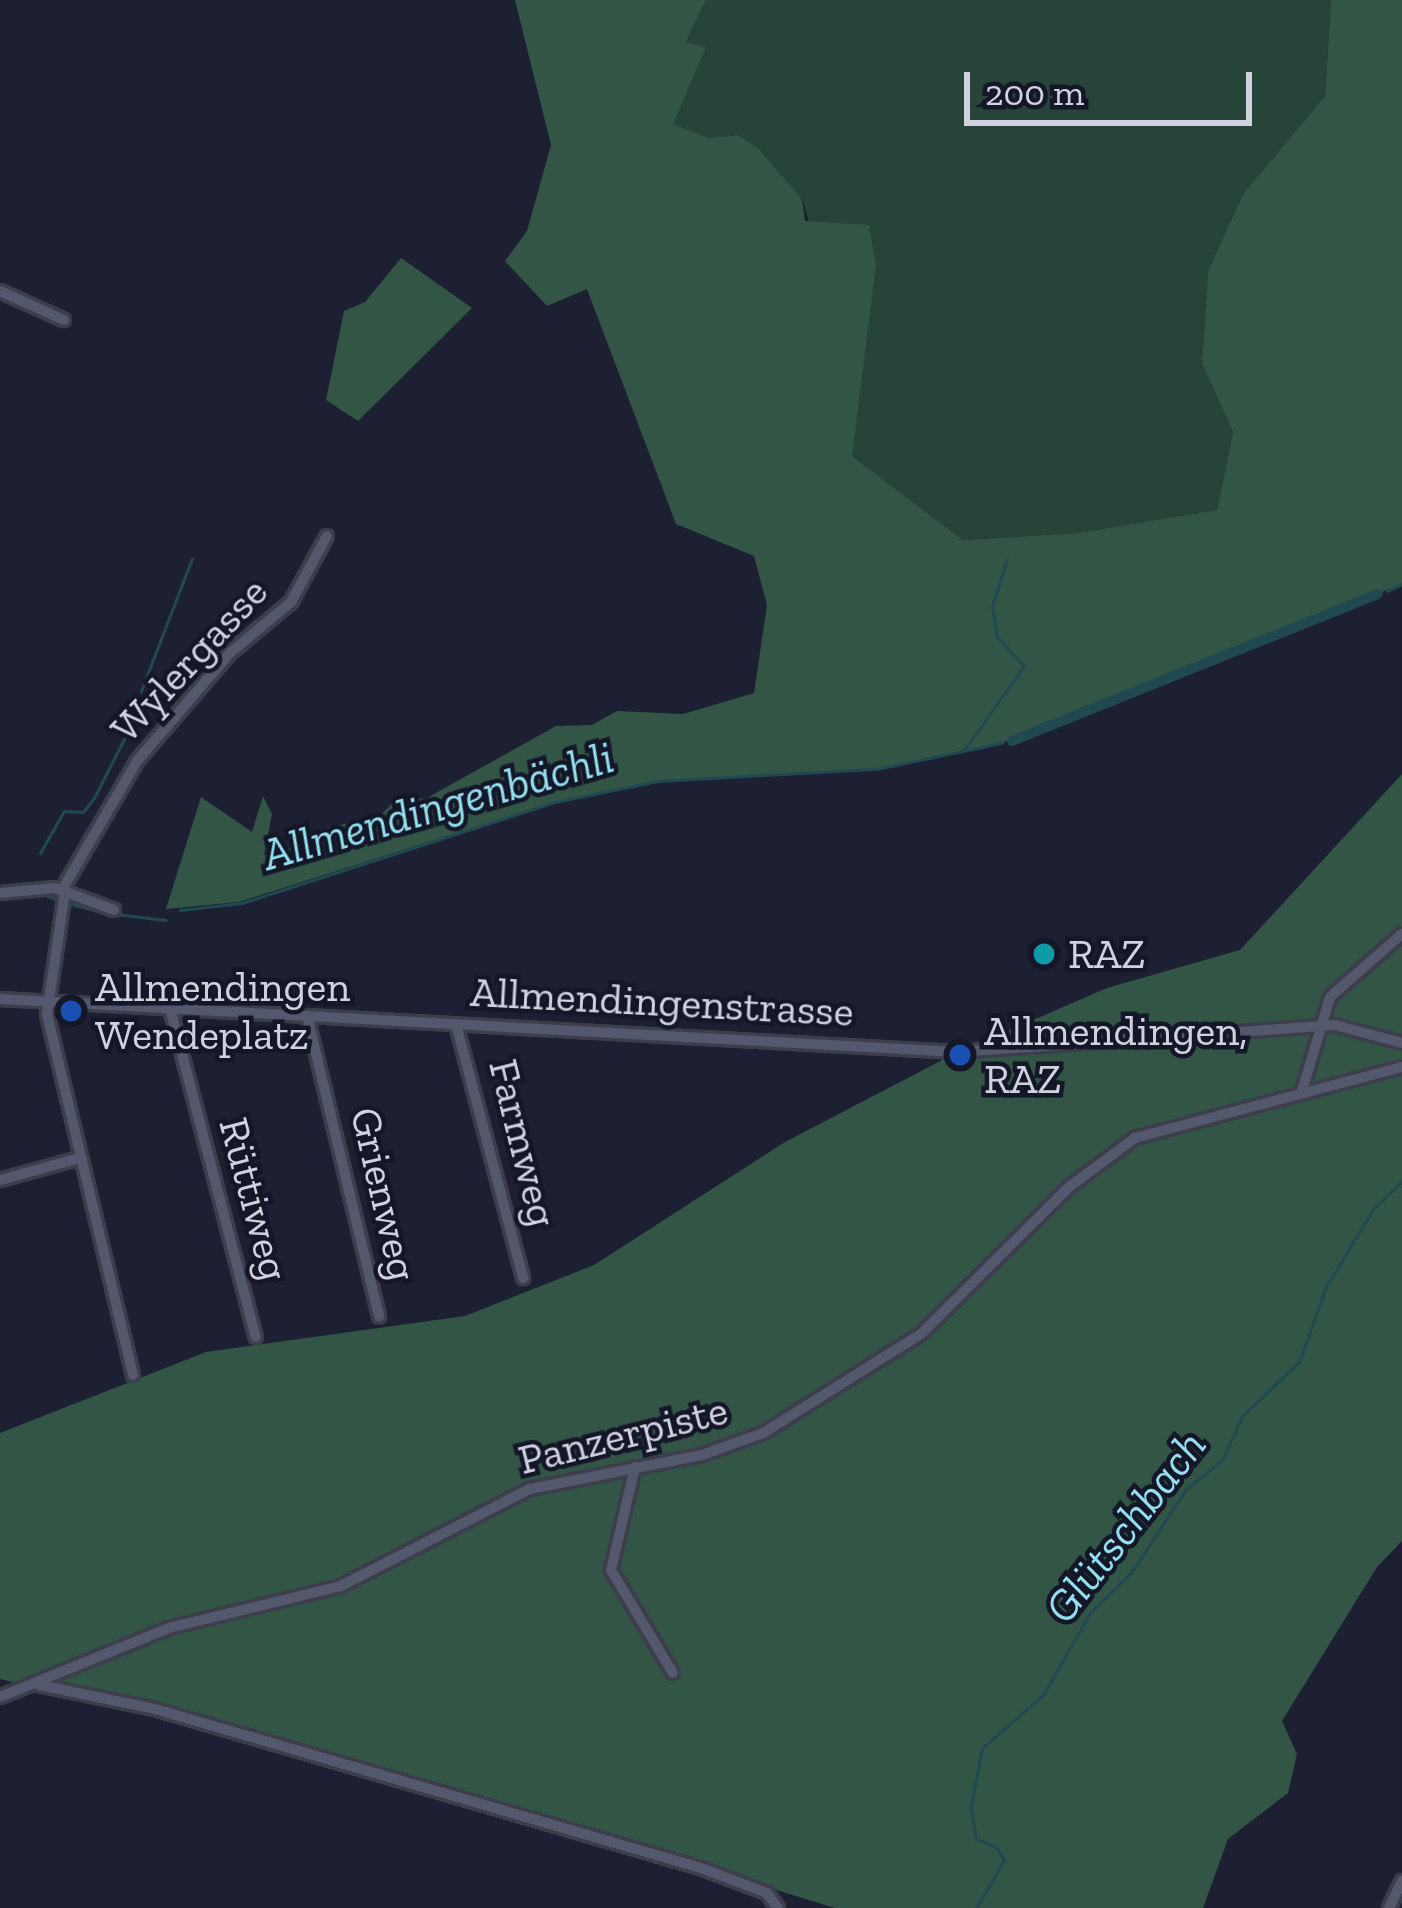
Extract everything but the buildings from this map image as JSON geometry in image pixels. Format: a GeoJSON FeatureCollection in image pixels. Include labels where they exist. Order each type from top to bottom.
{"type":"FeatureCollection","features":[{"type":"Feature","properties":{"kind":"street"},"geometry":{"type":"LineString","coordinates":[[0,291],[64,320]]}},
{"type":"Feature","properties":{"kind":"street","name":"Wylergasse"},"geometry":{"type":"LineString","coordinates":[[46,1003],[63,891],[137,760],[230,653],[297,595],[327,536]]}},
{"type":"Feature","properties":{"kind":"street"},"geometry":{"type":"LineString","coordinates":[[0,893],[63,891],[114,910]]}},
{"type":"Feature","properties":{"kind":"street"},"geometry":{"type":"LineString","coordinates":[[1302,1091],[1320,1025],[1337,989],[1402,934]]}},
{"type":"Feature","properties":{"kind":"street","name":"Allmendingenstrasse"},"geometry":{"type":"LineString","coordinates":[[0,999],[969,1052],[1320,1025],[1366,1029],[1402,1043]]}},
{"type":"Feature","properties":{"kind":"street"},"geometry":{"type":"LineString","coordinates":[[46,1003],[133,1375]]}},
{"type":"Feature","properties":{"kind":"street","name":"Rüttiweg"},"geometry":{"type":"LineString","coordinates":[[170,1008],[256,1337]]}},
{"type":"Feature","properties":{"kind":"street","name":"Grienweg"},"geometry":{"type":"LineString","coordinates":[[307,1016],[379,1316]]}},
{"type":"Feature","properties":{"kind":"street","name":"Farmweg"},"geometry":{"type":"LineString","coordinates":[[456,1024],[524,1278]]}},
{"type":"Feature","properties":{"kind":"street","name":"Panzerpiste"},"geometry":{"type":"LineString","coordinates":[[0,1697],[169,1628],[341,1586],[530,1489],[734,1444],[826,1400],[931,1326],[1070,1186],[1136,1138],[1402,1066]]}},
{"type":"Feature","properties":{"kind":"street"},"geometry":{"type":"LineString","coordinates":[[0,1180],[80,1158]]}},
{"type":"Feature","properties":{"kind":"street"},"geometry":{"type":"LineString","coordinates":[[635,1467],[610,1570],[673,1673]]}},
{"type":"Feature","properties":{"kind":"street"},"geometry":{"type":"LineString","coordinates":[[37,1684],[155,1709],[701,1868],[767,1893],[778,1908]]}},
{"type":"Feature","properties":{"kind":"street"},"geometry":{"type":"LineString","coordinates":[[1389,1908],[1402,1881]]}},
{"type":"Feature","properties":{"kind":"green space"},"geometry":{"type":"Polygon","coordinates":[[[515,0],[706,0],[686,42],[706,47],[673,124],[709,138],[738,135],[758,148],[802,199],[805,221],[869,225],[876,265],[852,456],[963,540],[1078,533],[1217,510],[1233,432],[1202,364],[1208,271],[1243,194],[1325,96],[1331,0],[1402,0],[1402,584],[999,744],[876,769],[658,781],[555,802],[239,902],[166,909],[201,797],[252,832],[263,796],[272,814],[264,855],[280,854],[320,829],[379,817],[398,797],[425,799],[556,726],[592,725],[617,711],[683,714],[754,693],[767,605],[754,556],[676,524],[587,289],[547,306],[505,261],[527,231],[551,145],[515,0]]]}},
{"type":"Feature","properties":{"kind":"green space"},"geometry":{"type":"Polygon","coordinates":[[[706,0],[1331,0],[1325,96],[1243,194],[1208,271],[1202,364],[1233,432],[1217,510],[1078,533],[963,540],[852,456],[858,386],[802,198],[738,135],[709,138],[672,124],[705,48],[686,43],[706,0]]]}},
{"type":"Feature","properties":{"kind":"green space"},"geometry":{"type":"Polygon","coordinates":[[[401,258],[472,308],[358,421],[326,400],[344,311],[365,302],[401,258]]]}},
{"type":"Feature","properties":{"kind":"green space"},"geometry":{"type":"Polygon","coordinates":[[[1402,774],[1402,1541],[1377,1567],[1282,1721],[1297,1754],[1288,1793],[1228,1839],[1203,1908],[835,1908],[421,1780],[0,1679],[0,1433],[206,1352],[465,1316],[594,1265],[785,1142],[950,1056],[1107,988],[1240,950],[1402,774]]]}},
{"type":"Feature","properties":{"kind":"waterway"},"geometry":{"type":"LineString","coordinates":[[141,691],[192,558]]}},
{"type":"Feature","properties":{"kind":"waterway"},"geometry":{"type":"LineString","coordinates":[[964,750],[1024,666],[997,637],[992,606],[1007,559]]}},
{"type":"Feature","properties":{"kind":"waterway","name":"Allmendingenbächli"},"geometry":{"type":"LineString","coordinates":[[1387,591],[1402,584]]}},
{"type":"Feature","properties":{"kind":"waterway","name":"Allmendingenbächli"},"geometry":{"type":"LineString","coordinates":[[1012,741],[1378,594]]}},
{"type":"Feature","properties":{"kind":"waterway"},"geometry":{"type":"LineString","coordinates":[[40,853],[64,811],[83,812],[94,798],[128,731]]}},
{"type":"Feature","properties":{"kind":"waterway","name":"Allmendingenbächli"},"geometry":{"type":"LineString","coordinates":[[180,910],[242,903],[555,802],[658,781],[876,769],[1002,743]]}},
{"type":"Feature","properties":{"kind":"waterway"},"geometry":{"type":"LineString","coordinates":[[43,894],[60,901]]}},
{"type":"Feature","properties":{"kind":"waterway","name":"Allmendingenbächli"},"geometry":{"type":"LineString","coordinates":[[71,904],[105,913]]}},
{"type":"Feature","properties":{"kind":"waterway","name":"Allmendingenbächli"},"geometry":{"type":"LineString","coordinates":[[115,914],[166,920]]}},
{"type":"Feature","properties":{"kind":"waterway","name":"Glütschbach"},"geometry":{"type":"LineString","coordinates":[[976,1908],[1004,1860],[995,1846],[976,1839],[971,1806],[982,1748],[1043,1695],[1090,1613],[1131,1573],[1186,1489],[1223,1459],[1242,1416],[1299,1362],[1326,1287],[1373,1209],[1402,1181]]}},
{"type":"Feature","properties":{"kind":"place","name":"RAZ"},"geometry":{"type":"Point","coordinates":[1044,954]}},
{"type":"Feature","properties":{"kind":"place","name":"Allmendingen Wendeplatz"},"geometry":{"type":"Point","coordinates":[71,1011]}},
{"type":"Feature","properties":{"kind":"place","name":"Allmendingen, RAZ"},"geometry":{"type":"Point","coordinates":[960,1055]}}]}
